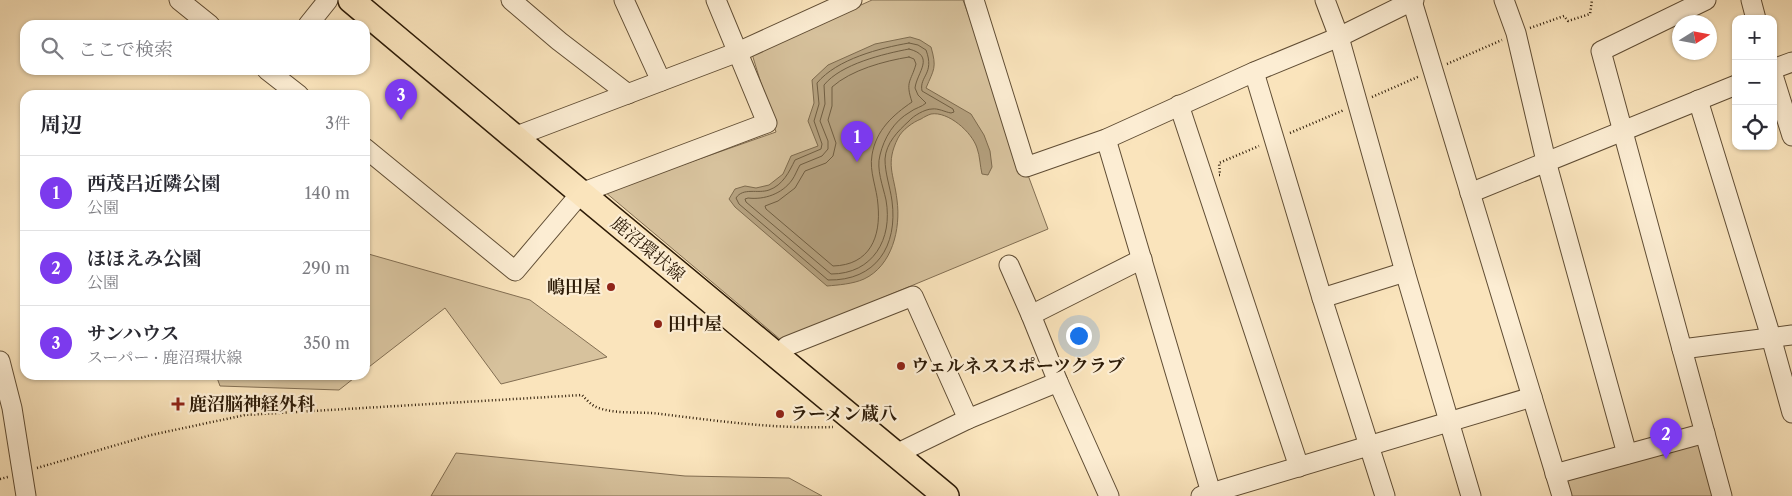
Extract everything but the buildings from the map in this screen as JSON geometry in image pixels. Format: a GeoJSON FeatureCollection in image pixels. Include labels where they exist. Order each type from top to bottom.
{"type":"FeatureCollection","features":[{"type":"Feature","properties":{"kind":"main road","name":"鹿沼環状線"},"geometry":{"type":"LineString","coordinates":[[351,0],[514,138],[946,496]]}},
{"type":"Feature","properties":{"kind":"street"},"geometry":{"type":"LineString","coordinates":[[179,0],[204,20]]}},
{"type":"Feature","properties":{"kind":"street"},"geometry":{"type":"LineString","coordinates":[[312,20],[328,0]]}},
{"type":"Feature","properties":{"kind":"street"},"geometry":{"type":"LineString","coordinates":[[511,0],[559,41],[628,94]]}},
{"type":"Feature","properties":{"kind":"street"},"geometry":{"type":"LineString","coordinates":[[624,0],[660,81]]}},
{"type":"Feature","properties":{"kind":"street"},"geometry":{"type":"LineString","coordinates":[[370,152],[515,271],[581,193],[767,123],[716,0]]}},
{"type":"Feature","properties":{"kind":"street"},"geometry":{"type":"LineString","coordinates":[[514,138],[738,52],[852,0]]}},
{"type":"Feature","properties":{"kind":"street"},"geometry":{"type":"LineString","coordinates":[[974,0],[1026,167],[1106,139],[1179,105],[1339,36],[1413,1],[1562,496]]}},
{"type":"Feature","properties":{"kind":"street"},"geometry":{"type":"LineString","coordinates":[[1325,0],[1339,36],[1404,272],[1471,496]]}},
{"type":"Feature","properties":{"kind":"street"},"geometry":{"type":"LineString","coordinates":[[1504,0],[1516,34],[1546,162],[1627,454]]}},
{"type":"Feature","properties":{"kind":"street"},"geometry":{"type":"LineString","coordinates":[[1706,0],[1601,51],[1722,496]]}},
{"type":"Feature","properties":{"kind":"street"},"geometry":{"type":"LineString","coordinates":[[1751,0],[1755,15]]}},
{"type":"Feature","properties":{"kind":"street"},"geometry":{"type":"LineString","coordinates":[[1777,68],[1792,62]]}},
{"type":"Feature","properties":{"kind":"street"},"geometry":{"type":"LineString","coordinates":[[1254,72],[1322,298],[1385,496]]}},
{"type":"Feature","properties":{"kind":"street"},"geometry":{"type":"LineString","coordinates":[[275,75],[293,90]]}},
{"type":"Feature","properties":{"kind":"street"},"geometry":{"type":"LineString","coordinates":[[1470,193],[1732,87]]}},
{"type":"Feature","properties":{"kind":"street"},"geometry":{"type":"LineString","coordinates":[[1777,88],[1792,136]]}},
{"type":"Feature","properties":{"kind":"street"},"geometry":{"type":"LineString","coordinates":[[1698,100],[1771,337],[1792,413]]}},
{"type":"Feature","properties":{"kind":"street"},"geometry":{"type":"LineString","coordinates":[[1179,105],[1299,466]]}},
{"type":"Feature","properties":{"kind":"street"},"geometry":{"type":"LineString","coordinates":[[1106,139],[1142,259],[1208,495],[1532,397]]}},
{"type":"Feature","properties":{"kind":"street"},"geometry":{"type":"LineString","coordinates":[[1031,315],[1142,259]]}},
{"type":"Feature","properties":{"kind":"street"},"geometry":{"type":"LineString","coordinates":[[1009,265],[1058,382],[1109,496]]}},
{"type":"Feature","properties":{"kind":"street"},"geometry":{"type":"LineString","coordinates":[[1322,298],[1404,272]]}},
{"type":"Feature","properties":{"kind":"street"},"geometry":{"type":"LineString","coordinates":[[778,357],[787,346],[913,296],[968,419]]}},
{"type":"Feature","properties":{"kind":"street"},"geometry":{"type":"LineString","coordinates":[[1682,349],[1792,335]]}},
{"type":"Feature","properties":{"kind":"street"},"geometry":{"type":"LineString","coordinates":[[0,361],[12,408],[24,472],[26,496]]}},
{"type":"Feature","properties":{"kind":"street"},"geometry":{"type":"LineString","coordinates":[[896,454],[968,419],[1058,382]]}},
{"type":"Feature","properties":{"kind":"street"},"geometry":{"type":"LineString","coordinates":[[1555,474],[1705,433]]}},
{"type":"Feature","properties":{"kind":"path"},"geometry":{"type":"LineString","coordinates":[[1516,34],[1564,16],[1568,21],[1590,14],[1592,0]]}},
{"type":"Feature","properties":{"kind":"path"},"geometry":{"type":"LineString","coordinates":[[1204,182],[1220,174],[1219,163],[1358,104]]}},
{"type":"Feature","properties":{"kind":"path"},"geometry":{"type":"LineString","coordinates":[[24,472],[150,434],[245,415],[417,404],[582,395],[595,407],[618,411],[800,428],[862,426]]}},
{"type":"Feature","properties":{"kind":"shaded area"},"geometry":{"type":"Polygon","coordinates":[[[872,0],[963,0],[1048,229],[781,340],[605,192],[776,132],[752,54],[872,0]]]}},
{"type":"Feature","properties":{"kind":"shaded area"},"geometry":{"type":"Polygon","coordinates":[[[370,254],[530,300],[607,357],[501,384],[445,308],[370,366],[370,254]]]}},
{"type":"Feature","properties":{"kind":"shaded area"},"geometry":{"type":"Polygon","coordinates":[[[218,380],[352,380],[339,390],[220,386],[218,380]]]}},
{"type":"Feature","properties":{"kind":"shaded area"},"geometry":{"type":"Polygon","coordinates":[[[1698,440],[1719,496],[1568,496],[1565,483],[1570,473],[1698,440]]]}},
{"type":"Feature","properties":{"kind":"shaded area"},"geometry":{"type":"Polygon","coordinates":[[[456,453],[685,476],[789,478],[822,496],[431,496],[456,453]]]}},
{"type":"Feature","properties":{"kind":"water"},"geometry":{"type":"Polygon","coordinates":[[[910,37],[920,40],[931,47],[934,68],[926,88],[971,114],[984,135],[990,151],[992,167],[988,175],[982,174],[978,151],[974,142],[965,129],[952,119],[938,114],[931,114],[911,124],[900,135],[892,155],[891,162],[898,211],[896,234],[888,256],[874,273],[864,279],[827,286],[735,207],[729,199],[735,189],[745,186],[756,188],[769,185],[783,174],[791,156],[818,146],[808,121],[814,103],[812,80],[828,65],[875,44],[910,37]]]}},
{"type":"Feature","properties":{"kind":"place","name":"サンハウス"},"geometry":{"type":"Point","coordinates":[401,120]}},
{"type":"Feature","properties":{"kind":"place","name":"西茂呂近隣公園"},"geometry":{"type":"Point","coordinates":[857,162]}},
{"type":"Feature","properties":{"kind":"place","name":"嶋田屋"},"geometry":{"type":"Point","coordinates":[611,287]}},
{"type":"Feature","properties":{"kind":"place","name":"田中屋"},"geometry":{"type":"Point","coordinates":[658,324]}},
{"type":"Feature","properties":{"kind":"place","name":"ウェルネススポーツクラブ"},"geometry":{"type":"Point","coordinates":[901,366]}},
{"type":"Feature","properties":{"kind":"place","name":"鹿沼脳神経外科"},"geometry":{"type":"Point","coordinates":[178,404]}},
{"type":"Feature","properties":{"kind":"place","name":"ラーメン蔵八"},"geometry":{"type":"Point","coordinates":[780,414]}},
{"type":"Feature","properties":{"kind":"place","name":"ほほえみ公園"},"geometry":{"type":"Point","coordinates":[1666,459]}}]}
